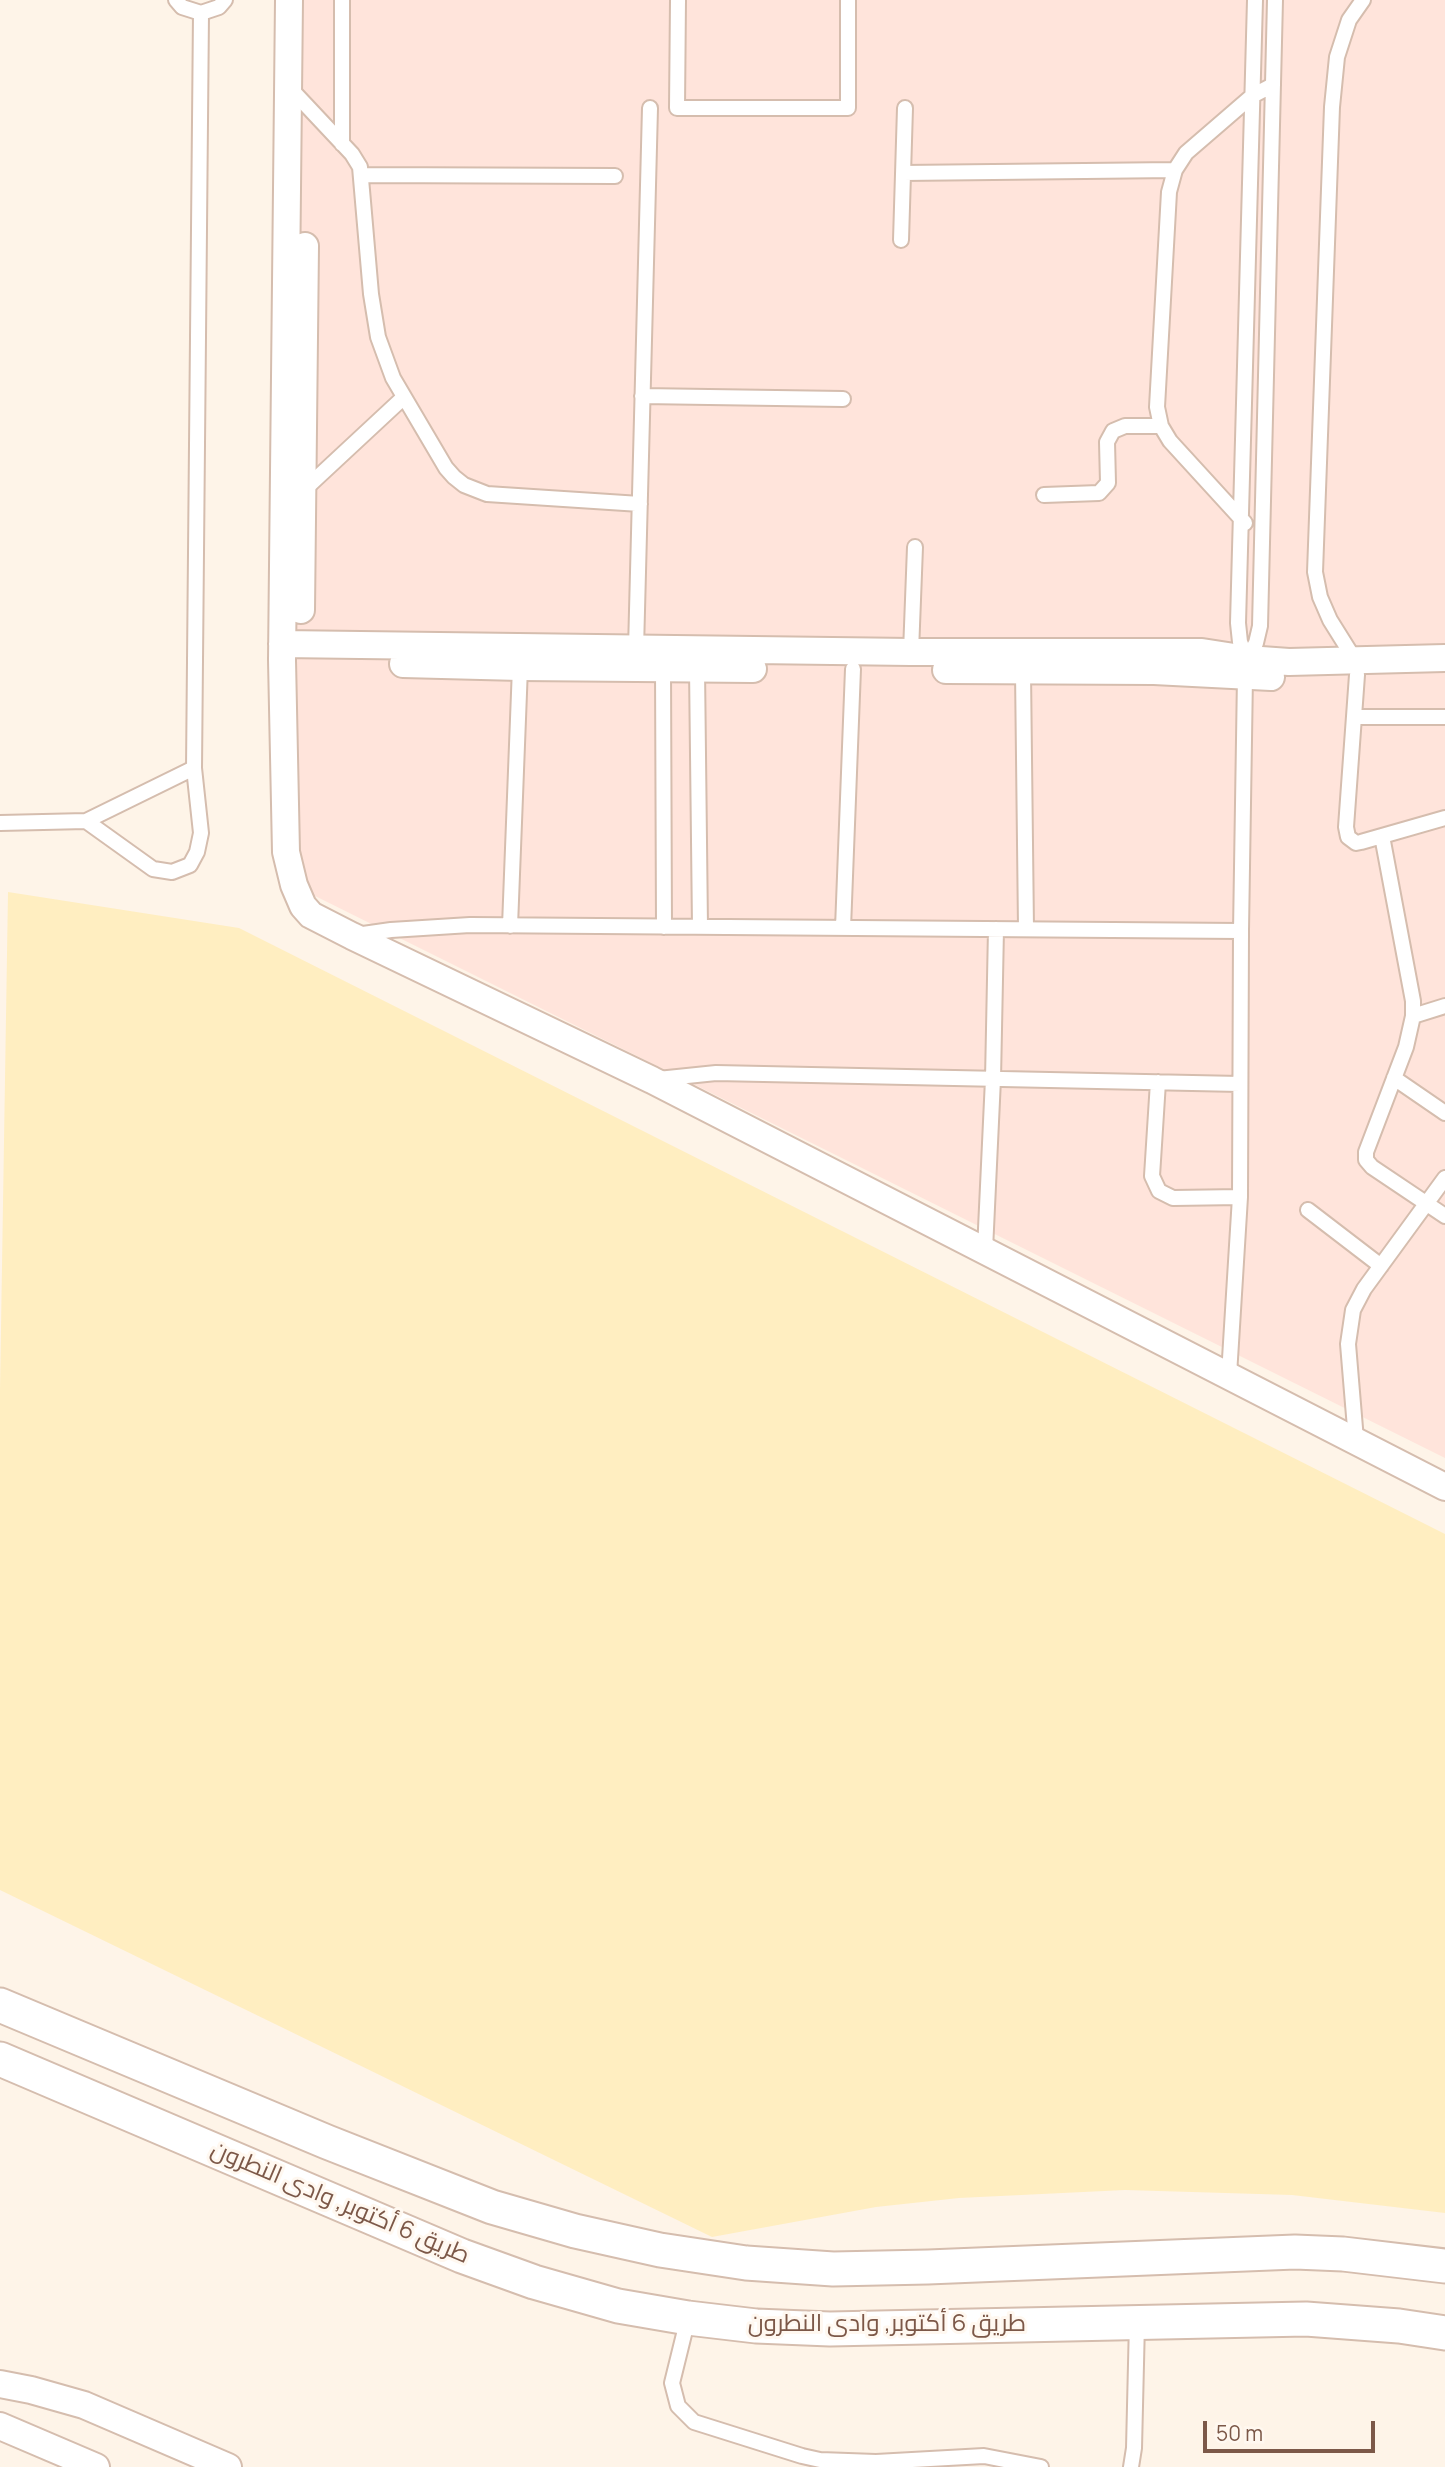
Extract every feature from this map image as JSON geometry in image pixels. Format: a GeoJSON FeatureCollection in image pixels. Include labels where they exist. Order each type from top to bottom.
{"type":"FeatureCollection","features":[{"type":"Feature","properties":{"kind":"street"},"geometry":{"type":"LineString","coordinates":[[289,0],[297,97],[304,491],[291,652]]}},
{"type":"Feature","properties":{"kind":"street"},"geometry":{"type":"LineString","coordinates":[[306,0],[297,97],[286,852],[298,896],[311,915],[652,1080],[1445,1487]]}},
{"type":"Feature","properties":{"kind":"street"},"geometry":{"type":"LineString","coordinates":[[291,652],[635,659],[1023,662]]}},
{"type":"Feature","properties":{"kind":"street"},"geometry":{"type":"LineString","coordinates":[[663,659],[697,668],[854,660],[911,652],[1165,671],[1356,668],[1445,674]]}},
{"type":"Feature","properties":{"kind":"street"},"geometry":{"type":"LineString","coordinates":[[1356,668],[1445,658]]}},
{"type":"Feature","properties":{"kind":"street","name":"طريق 6 أكتوبر, وادى النطرون"},"geometry":{"type":"LineString","coordinates":[[0,2005],[327,2142],[492,2207],[575,2231],[660,2250],[746,2263],[833,2269],[1295,2252],[1343,2254],[1445,2266]]}},
{"type":"Feature","properties":{"kind":"street","name":"طريق 6 أكتوبر, وادى النطرون"},"geometry":{"type":"LineString","coordinates":[[0,2059],[462,2256],[618,2306],[756,2326],[830,2329],[1306,2319],[1352,2321],[1445,2333]]}},
{"type":"Feature","properties":{"kind":"street"},"geometry":{"type":"LineString","coordinates":[[0,2384],[84,2405],[228,2467]]}},
{"type":"Feature","properties":{"kind":"street"},"geometry":{"type":"LineString","coordinates":[[0,2426],[65,2461],[95,2467]]}},
{"type":"Feature","properties":{"kind":"lane"},"geometry":{"type":"LineString","coordinates":[[176,0],[182,7],[201,13],[219,7],[225,0]]}},
{"type":"Feature","properties":{"kind":"lane"},"geometry":{"type":"LineString","coordinates":[[342,0],[342,144]]}},
{"type":"Feature","properties":{"kind":"lane"},"geometry":{"type":"LineString","coordinates":[[678,0],[677,108],[848,108],[848,0]]}},
{"type":"Feature","properties":{"kind":"lane"},"geometry":{"type":"LineString","coordinates":[[1229,1375],[1240,1197],[1246,668],[1238,632],[1255,0]]}},
{"type":"Feature","properties":{"kind":"lane"},"geometry":{"type":"LineString","coordinates":[[1246,668],[1260,626],[1275,0]]}},
{"type":"Feature","properties":{"kind":"lane"},"geometry":{"type":"LineString","coordinates":[[1363,0],[1349,20],[1337,57],[1332,107],[1315,572],[1320,597],[1356,668],[1347,832],[1351,841],[1356,843],[1445,818]]}},
{"type":"Feature","properties":{"kind":"lane"},"geometry":{"type":"LineString","coordinates":[[86,821],[153,869],[172,872],[190,865],[197,852],[201,833],[194,768],[201,13]]}},
{"type":"Feature","properties":{"kind":"lane"},"geometry":{"type":"LineString","coordinates":[[1262,532],[1241,521],[1170,441],[1161,426],[1157,407],[1169,192],[1175,170],[1186,153],[1200,139],[1252,96],[1273,85]]}},
{"type":"Feature","properties":{"kind":"lane"},"geometry":{"type":"LineString","coordinates":[[297,97],[357,160],[361,175],[373,316],[385,358],[404,397],[446,467],[464,485],[487,494],[640,505]]}},
{"type":"Feature","properties":{"kind":"lane"},"geometry":{"type":"LineString","coordinates":[[635,659],[650,108]]}},
{"type":"Feature","properties":{"kind":"lane"},"geometry":{"type":"LineString","coordinates":[[901,240],[905,108]]}},
{"type":"Feature","properties":{"kind":"lane"},"geometry":{"type":"LineString","coordinates":[[903,173],[1175,170]]}},
{"type":"Feature","properties":{"kind":"lane"},"geometry":{"type":"LineString","coordinates":[[361,175],[615,177]]}},
{"type":"Feature","properties":{"kind":"lane"},"geometry":{"type":"LineString","coordinates":[[642,396],[843,399]]}},
{"type":"Feature","properties":{"kind":"lane"},"geometry":{"type":"LineString","coordinates":[[304,491],[404,397]]}},
{"type":"Feature","properties":{"kind":"lane"},"geometry":{"type":"LineString","coordinates":[[1044,495],[1099,494],[1108,483],[1107,442],[1113,431],[1125,426],[1161,426]]}},
{"type":"Feature","properties":{"kind":"lane"},"geometry":{"type":"LineString","coordinates":[[911,652],[915,547]]}},
{"type":"Feature","properties":{"kind":"lane"},"geometry":{"type":"LineString","coordinates":[[510,926],[521,657]]}},
{"type":"Feature","properties":{"kind":"lane"},"geometry":{"type":"LineString","coordinates":[[663,659],[664,927]]}},
{"type":"Feature","properties":{"kind":"lane"},"geometry":{"type":"LineString","coordinates":[[843,928],[854,660]]}},
{"type":"Feature","properties":{"kind":"lane"},"geometry":{"type":"LineString","coordinates":[[1023,662],[1026,929]]}},
{"type":"Feature","properties":{"kind":"lane"},"geometry":{"type":"LineString","coordinates":[[697,668],[700,927]]}},
{"type":"Feature","properties":{"kind":"lane"},"geometry":{"type":"LineString","coordinates":[[1354,717],[1445,717]]}},
{"type":"Feature","properties":{"kind":"lane"},"geometry":{"type":"LineString","coordinates":[[0,823],[86,821],[194,768]]}},
{"type":"Feature","properties":{"kind":"lane"},"geometry":{"type":"LineString","coordinates":[[1382,836],[1413,1001],[1413,1016],[1408,1039],[1366,1152],[1366,1160],[1372,1167],[1445,1216]]}},
{"type":"Feature","properties":{"kind":"lane"},"geometry":{"type":"LineString","coordinates":[[352,936],[431,927],[510,926],[1241,931]]}},
{"type":"Feature","properties":{"kind":"lane"},"geometry":{"type":"LineString","coordinates":[[985,1250],[993,1079],[996,929]]}},
{"type":"Feature","properties":{"kind":"lane"},"geometry":{"type":"LineString","coordinates":[[1413,1016],[1444,1008]]}},
{"type":"Feature","properties":{"kind":"lane"},"geometry":{"type":"LineString","coordinates":[[652,1080],[716,1073],[1240,1084]]}},
{"type":"Feature","properties":{"kind":"lane"},"geometry":{"type":"LineString","coordinates":[[1394,1079],[1445,1113]]}},
{"type":"Feature","properties":{"kind":"lane"},"geometry":{"type":"LineString","coordinates":[[1158,1082],[1152,1176],[1159,1191],[1173,1198],[1240,1197]]}},
{"type":"Feature","properties":{"kind":"lane"},"geometry":{"type":"LineString","coordinates":[[1356,1440],[1348,1333],[1358,1299],[1445,1178]]}},
{"type":"Feature","properties":{"kind":"lane"},"geometry":{"type":"LineString","coordinates":[[1308,1210],[1381,1266]]}},
{"type":"Feature","properties":{"kind":"lane"},"geometry":{"type":"LineString","coordinates":[[688,2318],[672,2383],[678,2406],[694,2423],[820,2460],[876,2462],[984,2456],[1041,2467]]}},
{"type":"Feature","properties":{"kind":"lane"},"geometry":{"type":"LineString","coordinates":[[1130,2467],[1137,2321]]}},
{"type":"Feature","properties":{"kind":"shaded area"},"geometry":{"type":"Polygon","coordinates":[[[296,0],[1445,0],[1445,1458],[287,882],[296,0]]]}},
{"type":"Feature","properties":{"kind":"sand"},"geometry":{"type":"Polygon","coordinates":[[[8,892],[239,928],[1445,1534],[1445,2213],[1292,2195],[1125,2190],[959,2198],[876,2207],[712,2237],[0,1890],[0,1390],[8,892]]]}}]}
